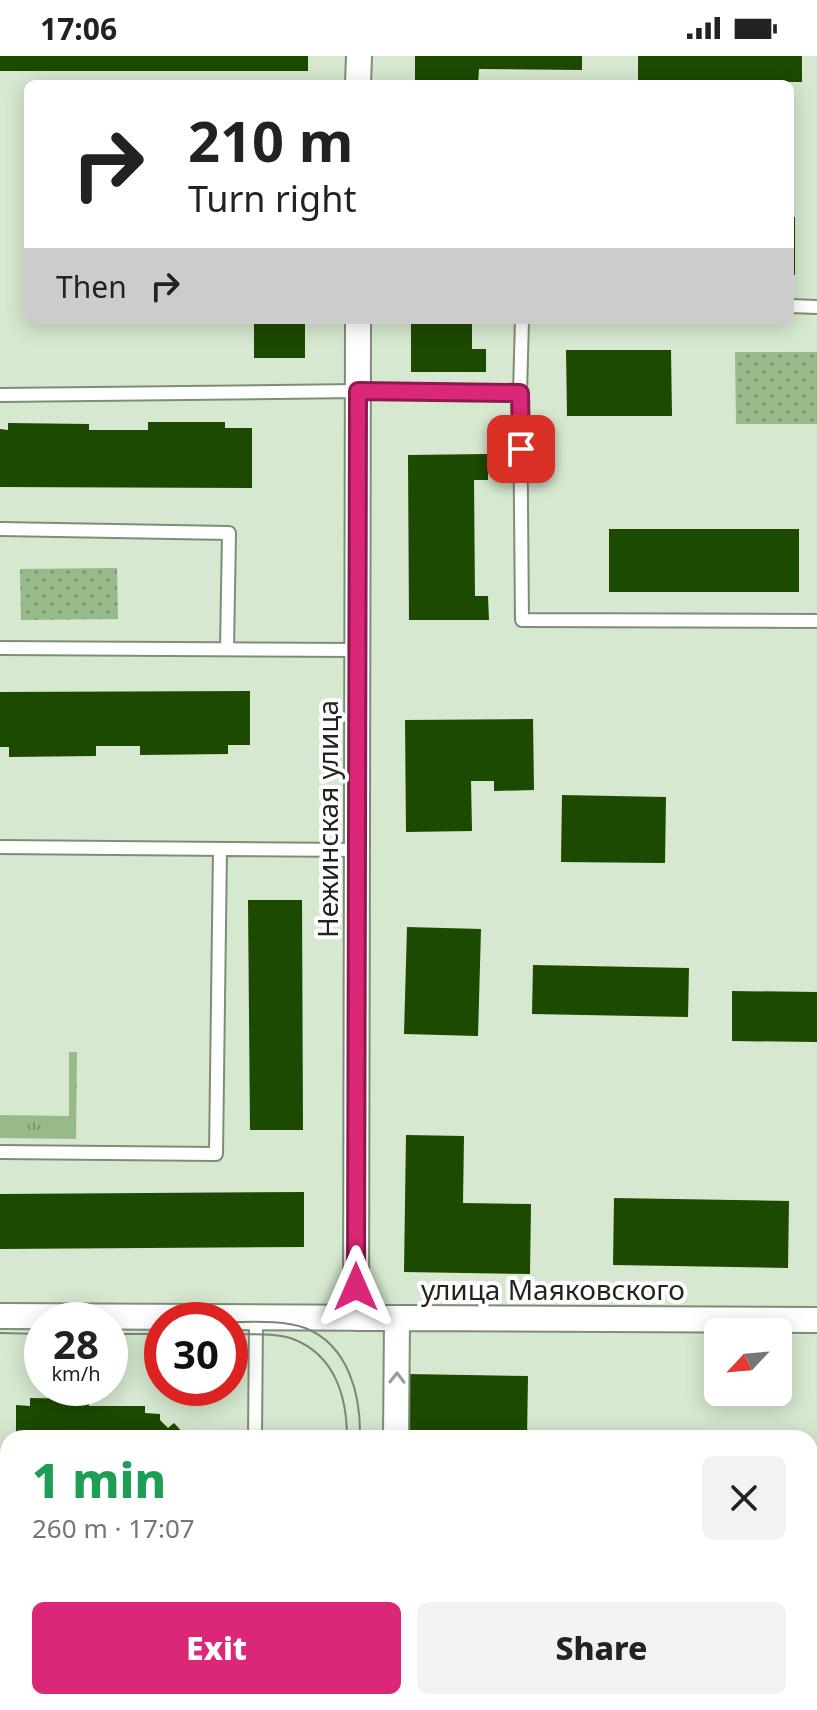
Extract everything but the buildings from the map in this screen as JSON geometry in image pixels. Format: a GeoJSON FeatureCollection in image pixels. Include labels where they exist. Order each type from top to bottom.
{"type":"FeatureCollection","features":[{"type":"Feature","properties":{"kind":"street"},"geometry":{"type":"LineString","coordinates":[[358,80],[359,56]]}},
{"type":"Feature","properties":{"kind":"street","name":"Нежинская улица"},"geometry":{"type":"LineString","coordinates":[[356,1318],[358,324]]}},
{"type":"Feature","properties":{"kind":"street","name":"улица Маяковского"},"geometry":{"type":"LineString","coordinates":[[0,1316],[817,1320]]}},
{"type":"Feature","properties":{"kind":"street"},"geometry":{"type":"LineString","coordinates":[[396,1430],[397,1318]]}},
{"type":"Feature","properties":{"kind":"lane"},"geometry":{"type":"LineString","coordinates":[[794,306],[817,307]]}},
{"type":"Feature","properties":{"kind":"lane"},"geometry":{"type":"LineString","coordinates":[[522,324],[522,620],[817,621]]}},
{"type":"Feature","properties":{"kind":"lane"},"geometry":{"type":"LineString","coordinates":[[0,395],[358,391],[520,393]]}},
{"type":"Feature","properties":{"kind":"lane"},"geometry":{"type":"LineString","coordinates":[[0,529],[229,533],[227,649]]}},
{"type":"Feature","properties":{"kind":"lane"},"geometry":{"type":"LineString","coordinates":[[0,648],[357,650]]}},
{"type":"Feature","properties":{"kind":"lane"},"geometry":{"type":"LineString","coordinates":[[0,847],[357,850]]}},
{"type":"Feature","properties":{"kind":"lane"},"geometry":{"type":"LineString","coordinates":[[0,1152],[216,1154],[220,849]]}},
{"type":"Feature","properties":{"kind":"lane"},"geometry":{"type":"LineString","coordinates":[[255,1430],[256,1318]]}},
{"type":"Feature","properties":{"kind":"green space"},"geometry":{"type":"Polygon","coordinates":[[[735,352],[817,352],[817,424],[736,424],[735,352]]]}},
{"type":"Feature","properties":{"kind":"green space"},"geometry":{"type":"Polygon","coordinates":[[[117,568],[118,619],[21,620],[20,569],[117,568]]]}},
{"type":"Feature","properties":{"kind":"green space"},"geometry":{"type":"Polygon","coordinates":[[[69,1052],[77,1052],[76,1139],[0,1138],[0,1115],[69,1116],[69,1052]]]}},
{"type":"Feature","properties":{"kind":"tram line"},"geometry":{"type":"LineString","coordinates":[[248,1322],[296,1325],[320,1336],[332,1346],[342,1359],[355,1389],[360,1430]]}},
{"type":"Feature","properties":{"kind":"tram line"},"geometry":{"type":"LineString","coordinates":[[0,1333],[24,1334]]}},
{"type":"Feature","properties":{"kind":"tram line"},"geometry":{"type":"LineString","coordinates":[[128,1334],[144,1334]]}},
{"type":"Feature","properties":{"kind":"tram line"},"geometry":{"type":"LineString","coordinates":[[248,1334],[293,1339],[319,1355],[336,1379],[346,1430]]}},
{"type":"Feature","properties":{"kind":"route"},"geometry":{"type":"LineString","coordinates":[[356,1287],[358,391],[520,393],[521,449]]}}]}
